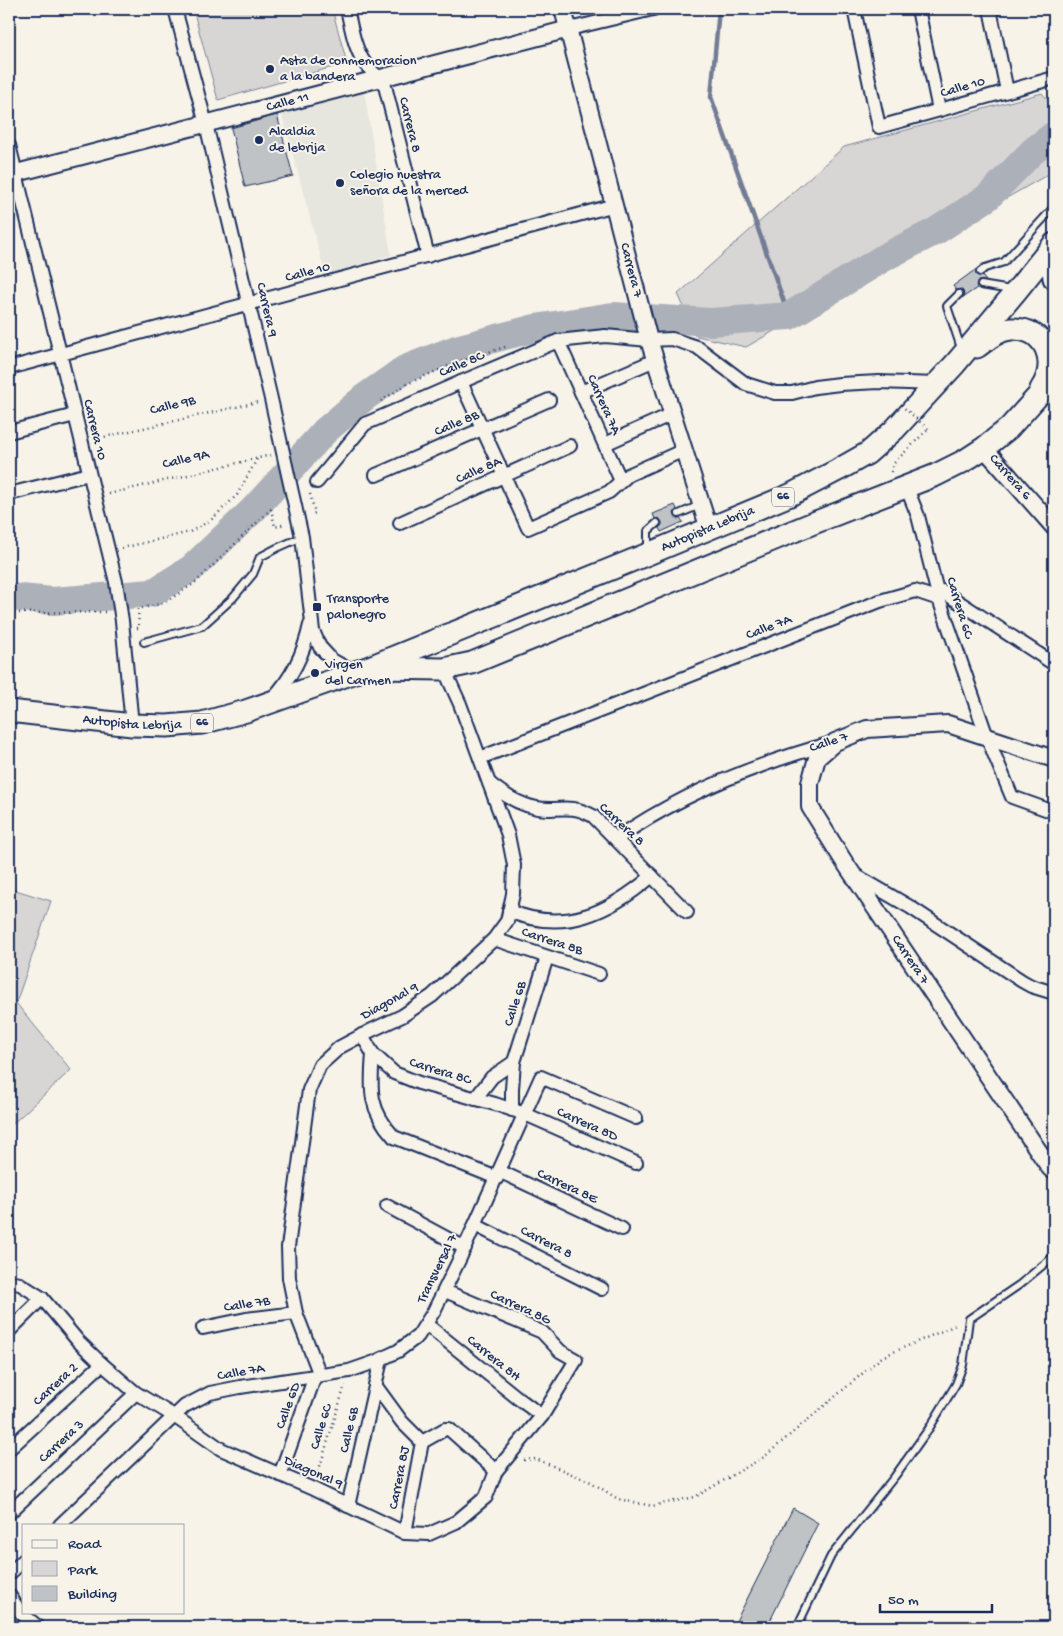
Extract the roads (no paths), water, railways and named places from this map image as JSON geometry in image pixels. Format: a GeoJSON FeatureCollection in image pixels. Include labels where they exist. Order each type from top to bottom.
{"type":"FeatureCollection","features":[{"type":"Feature","properties":{"kind":"highway","name":"Autopista Lebrija"},"geometry":{"type":"LineString","coordinates":[[9,711],[132,725],[167,726],[202,722],[246,711],[361,670],[709,529],[790,494],[868,453],[894,430],[959,359],[1054,244]]}},
{"type":"Feature","properties":{"kind":"highway"},"geometry":{"type":"LineString","coordinates":[[1054,251],[1052,260],[1054,278]]}},
{"type":"Feature","properties":{"kind":"highway"},"geometry":{"type":"LineString","coordinates":[[959,359],[1000,332],[1020,329],[1029,332],[1044,345],[1050,363],[1046,382],[1033,402]]}},
{"type":"Feature","properties":{"kind":"highway","name":"Autopista Lebrija"},"geometry":{"type":"LineString","coordinates":[[361,670],[444,669],[472,663],[533,640],[672,580],[936,475],[964,461],[1009,428],[1054,378]]}},
{"type":"Feature","properties":{"kind":"street","name":"Carrera 9"},"geometry":{"type":"LineString","coordinates":[[175,9],[206,124],[272,398],[302,537],[311,622],[316,640],[326,654],[339,666],[361,670]]}},
{"type":"Feature","properties":{"kind":"street","name":"Carrera 8"},"geometry":{"type":"LineString","coordinates":[[347,9],[354,38],[363,62],[380,78],[384,86],[428,256]]}},
{"type":"Feature","properties":{"kind":"street","name":"Carrera 7"},"geometry":{"type":"LineString","coordinates":[[563,9],[655,360],[709,529]]}},
{"type":"Feature","properties":{"kind":"street","name":"Calle 11"},"geometry":{"type":"LineString","coordinates":[[12,174],[569,29],[653,9]]}},
{"type":"Feature","properties":{"kind":"street","name":"Calle 10"},"geometry":{"type":"LineString","coordinates":[[854,9],[879,127],[1054,78]]}},
{"type":"Feature","properties":{"kind":"street"},"geometry":{"type":"LineString","coordinates":[[918,9],[939,110]]}},
{"type":"Feature","properties":{"kind":"street"},"geometry":{"type":"LineString","coordinates":[[990,9],[1007,91]]}},
{"type":"Feature","properties":{"kind":"street","name":"Carrera 10"},"geometry":{"type":"LineString","coordinates":[[9,145],[12,174],[60,354],[116,582],[132,725]]}},
{"type":"Feature","properties":{"kind":"street","name":"Calle 10"},"geometry":{"type":"LineString","coordinates":[[9,368],[615,206]]}},
{"type":"Feature","properties":{"kind":"street","name":"Calle 8C"},"geometry":{"type":"LineString","coordinates":[[317,482],[365,424],[558,341],[648,334],[672,339],[696,347],[746,384],[776,392],[792,393],[815,387],[879,382],[936,384]]}},
{"type":"Feature","properties":{"kind":"street","name":"Carrera 7A"},"geometry":{"type":"LineString","coordinates":[[558,341],[621,481]]}},
{"type":"Feature","properties":{"kind":"street"},"geometry":{"type":"LineString","coordinates":[[581,392],[655,360]]}},
{"type":"Feature","properties":{"kind":"street"},"geometry":{"type":"LineString","coordinates":[[461,382],[528,528],[609,492],[628,475],[684,450]]}},
{"type":"Feature","properties":{"kind":"street","name":"Calle 8B"},"geometry":{"type":"LineString","coordinates":[[376,475],[549,400]]}},
{"type":"Feature","properties":{"kind":"street"},"geometry":{"type":"LineString","coordinates":[[605,444],[672,414]]}},
{"type":"Feature","properties":{"kind":"street"},"geometry":{"type":"LineString","coordinates":[[9,432],[75,415]]}},
{"type":"Feature","properties":{"kind":"street","name":"Calle 8A"},"geometry":{"type":"LineString","coordinates":[[400,523],[570,446]]}},
{"type":"Feature","properties":{"kind":"street","name":"Carrera 6"},"geometry":{"type":"LineString","coordinates":[[984,448],[1054,527]]}},
{"type":"Feature","properties":{"kind":"street"},"geometry":{"type":"LineString","coordinates":[[9,494],[89,474]]}},
{"type":"Feature","properties":{"kind":"street","name":"Carrera 6C"},"geometry":{"type":"LineString","coordinates":[[897,490],[918,516],[939,599],[987,737],[1012,797],[1054,812]]}},
{"type":"Feature","properties":{"kind":"street","name":"Calle 7A"},"geometry":{"type":"LineString","coordinates":[[480,758],[880,601],[915,591],[939,599],[942,591],[1054,664]]}},
{"type":"Feature","properties":{"kind":"street","name":"Carrera 9"},"geometry":{"type":"LineString","coordinates":[[270,702],[292,674],[307,640],[311,622]]}},
{"type":"Feature","properties":{"kind":"street","name":"Diagonal 9"},"geometry":{"type":"LineString","coordinates":[[318,1376],[296,1313],[289,1278],[288,1248],[309,1090],[320,1065],[340,1047],[402,1016],[432,996],[494,939],[507,921],[513,894],[514,865],[508,835],[460,704],[444,669]]}},
{"type":"Feature","properties":{"kind":"street","name":"Calle 7"},"geometry":{"type":"LineString","coordinates":[[616,839],[656,813],[712,784],[794,754],[835,742],[867,729],[948,724],[1054,759]]}},
{"type":"Feature","properties":{"kind":"street","name":"Carrera 7"},"geometry":{"type":"LineString","coordinates":[[835,742],[817,758],[810,783],[810,807],[853,874],[1053,1168]]}},
{"type":"Feature","properties":{"kind":"street","name":"Carrera 8"},"geometry":{"type":"LineString","coordinates":[[489,783],[507,796],[528,805],[550,809],[569,807],[586,812],[599,821],[687,912]]}},
{"type":"Feature","properties":{"kind":"street"},"geometry":{"type":"LineString","coordinates":[[853,874],[910,907],[1022,981],[1031,986],[1054,993]]}},
{"type":"Feature","properties":{"kind":"street"},"geometry":{"type":"LineString","coordinates":[[509,911],[537,920],[558,921],[579,918],[620,901],[652,876]]}},
{"type":"Feature","properties":{"kind":"street","name":"Carrera 8B"},"geometry":{"type":"LineString","coordinates":[[494,939],[599,974]]}},
{"type":"Feature","properties":{"kind":"street","name":"Calle 6B"},"geometry":{"type":"LineString","coordinates":[[512,1110],[514,1062],[547,957]]}},
{"type":"Feature","properties":{"kind":"street","name":"Carrera 8C"},"geometry":{"type":"LineString","coordinates":[[362,1035],[373,1054],[394,1073],[419,1083],[525,1114]]}},
{"type":"Feature","properties":{"kind":"street"},"geometry":{"type":"LineString","coordinates":[[373,1054],[371,1081],[375,1108],[382,1124],[394,1137],[498,1175]]}},
{"type":"Feature","properties":{"kind":"street"},"geometry":{"type":"LineString","coordinates":[[474,1099],[492,1077],[514,1062]]}},
{"type":"Feature","properties":{"kind":"street","name":"Transversal 7"},"geometry":{"type":"LineString","coordinates":[[318,1376],[349,1371],[381,1360],[398,1352],[418,1336],[445,1290],[465,1248],[541,1077],[636,1118]]}},
{"type":"Feature","properties":{"kind":"street","name":"Carrera 8D"},"geometry":{"type":"LineString","coordinates":[[525,1114],[636,1163]]}},
{"type":"Feature","properties":{"kind":"street","name":"Carrera 8E"},"geometry":{"type":"LineString","coordinates":[[498,1175],[622,1229]]}},
{"type":"Feature","properties":{"kind":"street"},"geometry":{"type":"LineString","coordinates":[[387,1206],[465,1248]]}},
{"type":"Feature","properties":{"kind":"street","name":"Carrera 8"},"geometry":{"type":"LineString","coordinates":[[475,1225],[602,1289]]}},
{"type":"Feature","properties":{"kind":"street","name":"Diagonal 9"},"geometry":{"type":"LineString","coordinates":[[9,1282],[20,1284],[42,1298],[78,1341],[136,1393],[174,1416],[221,1449],[313,1489],[405,1533],[429,1534],[456,1522],[486,1497],[500,1466],[542,1416],[576,1360]]}},
{"type":"Feature","properties":{"kind":"street","name":"Carrera 8G"},"geometry":{"type":"LineString","coordinates":[[445,1290],[542,1332],[560,1351],[576,1360]]}},
{"type":"Feature","properties":{"kind":"street"},"geometry":{"type":"LineString","coordinates":[[9,1331],[42,1298]]}},
{"type":"Feature","properties":{"kind":"street","name":"Calle 7B"},"geometry":{"type":"LineString","coordinates":[[203,1328],[246,1319],[296,1313]]}},
{"type":"Feature","properties":{"kind":"street","name":"Carrera 8H"},"geometry":{"type":"LineString","coordinates":[[426,1324],[542,1416]]}},
{"type":"Feature","properties":{"kind":"street","name":"Calle 6B"},"geometry":{"type":"LineString","coordinates":[[348,1506],[381,1360]]}},
{"type":"Feature","properties":{"kind":"street","name":"Carrera 2"},"geometry":{"type":"LineString","coordinates":[[9,1449],[102,1364]]}},
{"type":"Feature","properties":{"kind":"street","name":"Calle 7A"},"geometry":{"type":"LineString","coordinates":[[61,1524],[185,1406],[210,1393],[318,1376]]}},
{"type":"Feature","properties":{"kind":"street","name":"Calle 6D"},"geometry":{"type":"LineString","coordinates":[[280,1475],[318,1376]]}},
{"type":"Feature","properties":{"kind":"street","name":"Carrera 8J"},"geometry":{"type":"LineString","coordinates":[[375,1385],[402,1422],[422,1442],[405,1533]]}},
{"type":"Feature","properties":{"kind":"street","name":"Carrera 3"},"geometry":{"type":"LineString","coordinates":[[9,1514],[136,1393]]}},
{"type":"Feature","properties":{"kind":"street"},"geometry":{"type":"LineString","coordinates":[[422,1442],[449,1429],[500,1466]]}},
{"type":"Feature","properties":{"kind":"street"},"geometry":{"type":"LineString","coordinates":[[9,1574],[22,1562]]}},
{"type":"Feature","properties":{"kind":"street"},"geometry":{"type":"LineString","coordinates":[[9,1595],[16,1607],[22,1612]]}},
{"type":"Feature","properties":{"kind":"street"},"geometry":{"type":"LineString","coordinates":[[24,1614],[38,1627]]}},
{"type":"Feature","properties":{"kind":"lane"},"geometry":{"type":"LineString","coordinates":[[980,272],[984,268],[1004,262],[1054,208]]}},
{"type":"Feature","properties":{"kind":"lane"},"geometry":{"type":"LineString","coordinates":[[981,285],[1017,290]]}},
{"type":"Feature","properties":{"kind":"lane"},"geometry":{"type":"LineString","coordinates":[[959,294],[947,306],[959,359]]}},
{"type":"Feature","properties":{"kind":"lane"},"geometry":{"type":"LineString","coordinates":[[679,514],[702,504]]}},
{"type":"Feature","properties":{"kind":"lane"},"geometry":{"type":"LineString","coordinates":[[648,554],[648,531],[657,523]]}},
{"type":"Feature","properties":{"kind":"lane"},"geometry":{"type":"LineString","coordinates":[[144,642],[202,626],[233,598],[253,574],[260,557],[302,537]]}},
{"type":"Feature","properties":{"kind":"lane"},"geometry":{"type":"LineString","coordinates":[[797,1627],[831,1556],[895,1476],[930,1426],[956,1384],[963,1365],[969,1319],[1019,1285],[1054,1256]]}},
{"type":"Feature","properties":{"kind":"waterway"},"geometry":{"type":"LineString","coordinates":[[719,9],[711,97],[789,316]]}},
{"type":"Feature","properties":{"kind":"waterway"},"geometry":{"type":"LineString","coordinates":[[9,597],[53,601],[152,593],[192,568],[253,510],[325,431],[365,397],[405,369],[456,349],[535,328],[613,316],[711,322],[789,316],[885,257],[936,231],[988,197],[1033,151],[1054,135]]}},
{"type":"Feature","properties":{"kind":"place","name":"Asta de conmemoracion a la bandera"},"geometry":{"type":"Point","coordinates":[270,69]}},
{"type":"Feature","properties":{"kind":"place","name":"Alcaldia de lebrija"},"geometry":{"type":"Point","coordinates":[259,140]}},
{"type":"Feature","properties":{"kind":"place","name":"Colegio nuestra señora de la merced"},"geometry":{"type":"Point","coordinates":[340,183]}},
{"type":"Feature","properties":{"kind":"place","name":"Transporte palonegro"},"geometry":{"type":"Point","coordinates":[317,607]}},
{"type":"Feature","properties":{"kind":"place","name":"Virgen del Carmen"},"geometry":{"type":"Point","coordinates":[315,673]}}]}
